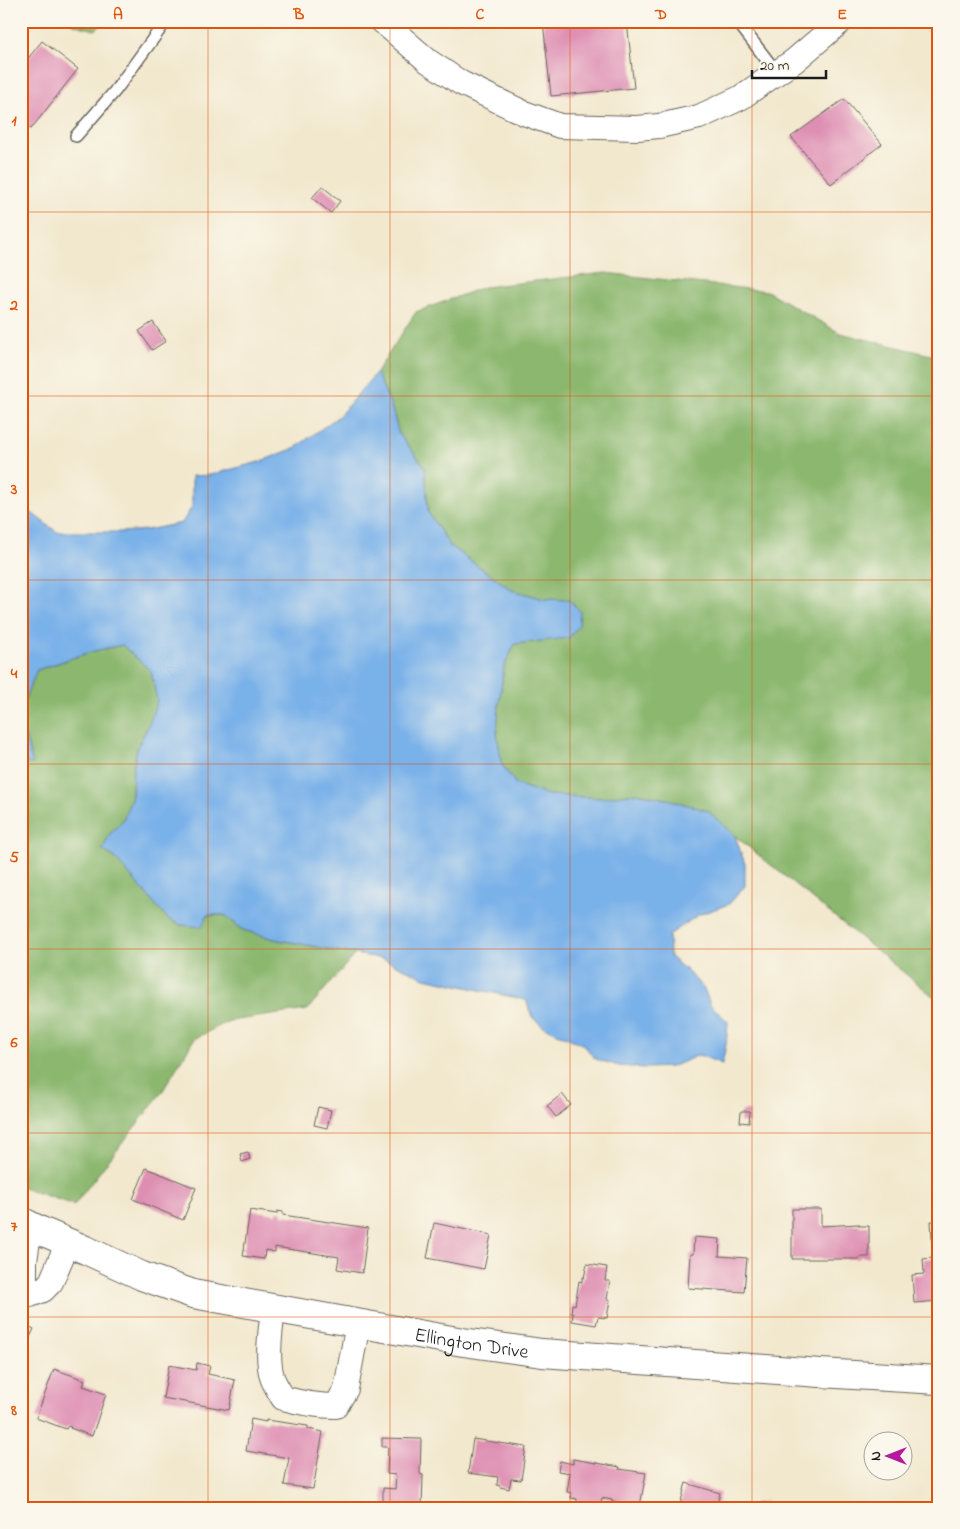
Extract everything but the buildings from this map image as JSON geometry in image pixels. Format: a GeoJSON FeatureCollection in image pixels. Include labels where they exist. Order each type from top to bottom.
{"type":"FeatureCollection","features":[{"type":"Feature","properties":{"kind":"street"},"geometry":{"type":"LineString","coordinates":[[382,21],[428,61],[461,83],[524,113],[560,126],[637,128],[682,122],[699,117],[740,98],[794,61],[841,21]]}},
{"type":"Feature","properties":{"kind":"street"},"geometry":{"type":"LineString","coordinates":[[26,1224],[24,1280],[30,1294],[43,1290],[51,1282],[68,1242]]}},
{"type":"Feature","properties":{"kind":"street","name":"Ellington Drive"},"geometry":{"type":"LineString","coordinates":[[26,1224],[142,1276],[194,1294],[464,1342],[542,1353],[939,1380]]}},
{"type":"Feature","properties":{"kind":"street"},"geometry":{"type":"LineString","coordinates":[[273,1308],[270,1352],[272,1379],[284,1398],[306,1404],[336,1406],[346,1389],[358,1323]]}},
{"type":"Feature","properties":{"kind":"lane"},"geometry":{"type":"LineString","coordinates":[[76,136],[115,91],[166,21]]}},
{"type":"Feature","properties":{"kind":"lane"},"geometry":{"type":"LineString","coordinates":[[737,21],[777,73]]}},
{"type":"Feature","properties":{"kind":"green space"},"geometry":{"type":"Polygon","coordinates":[[[67,21],[107,21],[95,30],[67,21]]]}},
{"type":"Feature","properties":{"kind":"green space"},"geometry":{"type":"Polygon","coordinates":[[[605,273],[767,291],[840,333],[939,357],[939,1001],[735,836],[708,811],[671,800],[636,793],[601,798],[548,795],[516,784],[502,765],[497,734],[504,666],[515,644],[569,637],[569,600],[544,599],[512,590],[450,546],[428,512],[425,467],[399,434],[390,402],[376,373],[416,312],[484,287],[605,273]]]}},
{"type":"Feature","properties":{"kind":"green space"},"geometry":{"type":"Polygon","coordinates":[[[122,645],[151,671],[157,700],[149,724],[137,748],[133,769],[132,796],[123,820],[109,835],[103,850],[114,857],[168,918],[225,915],[243,930],[274,939],[355,954],[307,1010],[229,1021],[194,1039],[162,1092],[74,1205],[21,1187],[21,762],[33,764],[21,722],[21,708],[37,670],[90,652],[122,645]]]}},
{"type":"Feature","properties":{"kind":"water"},"geometry":{"type":"Polygon","coordinates":[[[376,373],[390,402],[399,434],[425,467],[428,512],[450,546],[512,590],[544,599],[569,600],[580,611],[579,625],[569,638],[515,644],[504,666],[497,734],[502,765],[516,784],[548,795],[601,798],[636,793],[671,800],[708,811],[735,836],[745,864],[745,886],[729,904],[698,915],[669,935],[670,957],[704,989],[710,1004],[728,1022],[722,1064],[699,1055],[671,1067],[619,1066],[595,1059],[584,1045],[544,1027],[532,1017],[526,1000],[425,978],[383,959],[274,939],[243,930],[225,915],[207,915],[202,927],[181,925],[168,919],[114,857],[103,850],[109,835],[123,820],[132,796],[133,769],[137,748],[149,724],[157,700],[151,671],[122,645],[90,652],[37,670],[21,708],[21,505],[57,532],[122,532],[147,530],[182,523],[192,507],[192,476],[210,475],[259,462],[295,448],[339,416],[376,373]]]}},
{"type":"Feature","properties":{"kind":"water"},"geometry":{"type":"Polygon","coordinates":[[[21,722],[33,764],[21,762],[21,722]]]}}]}
